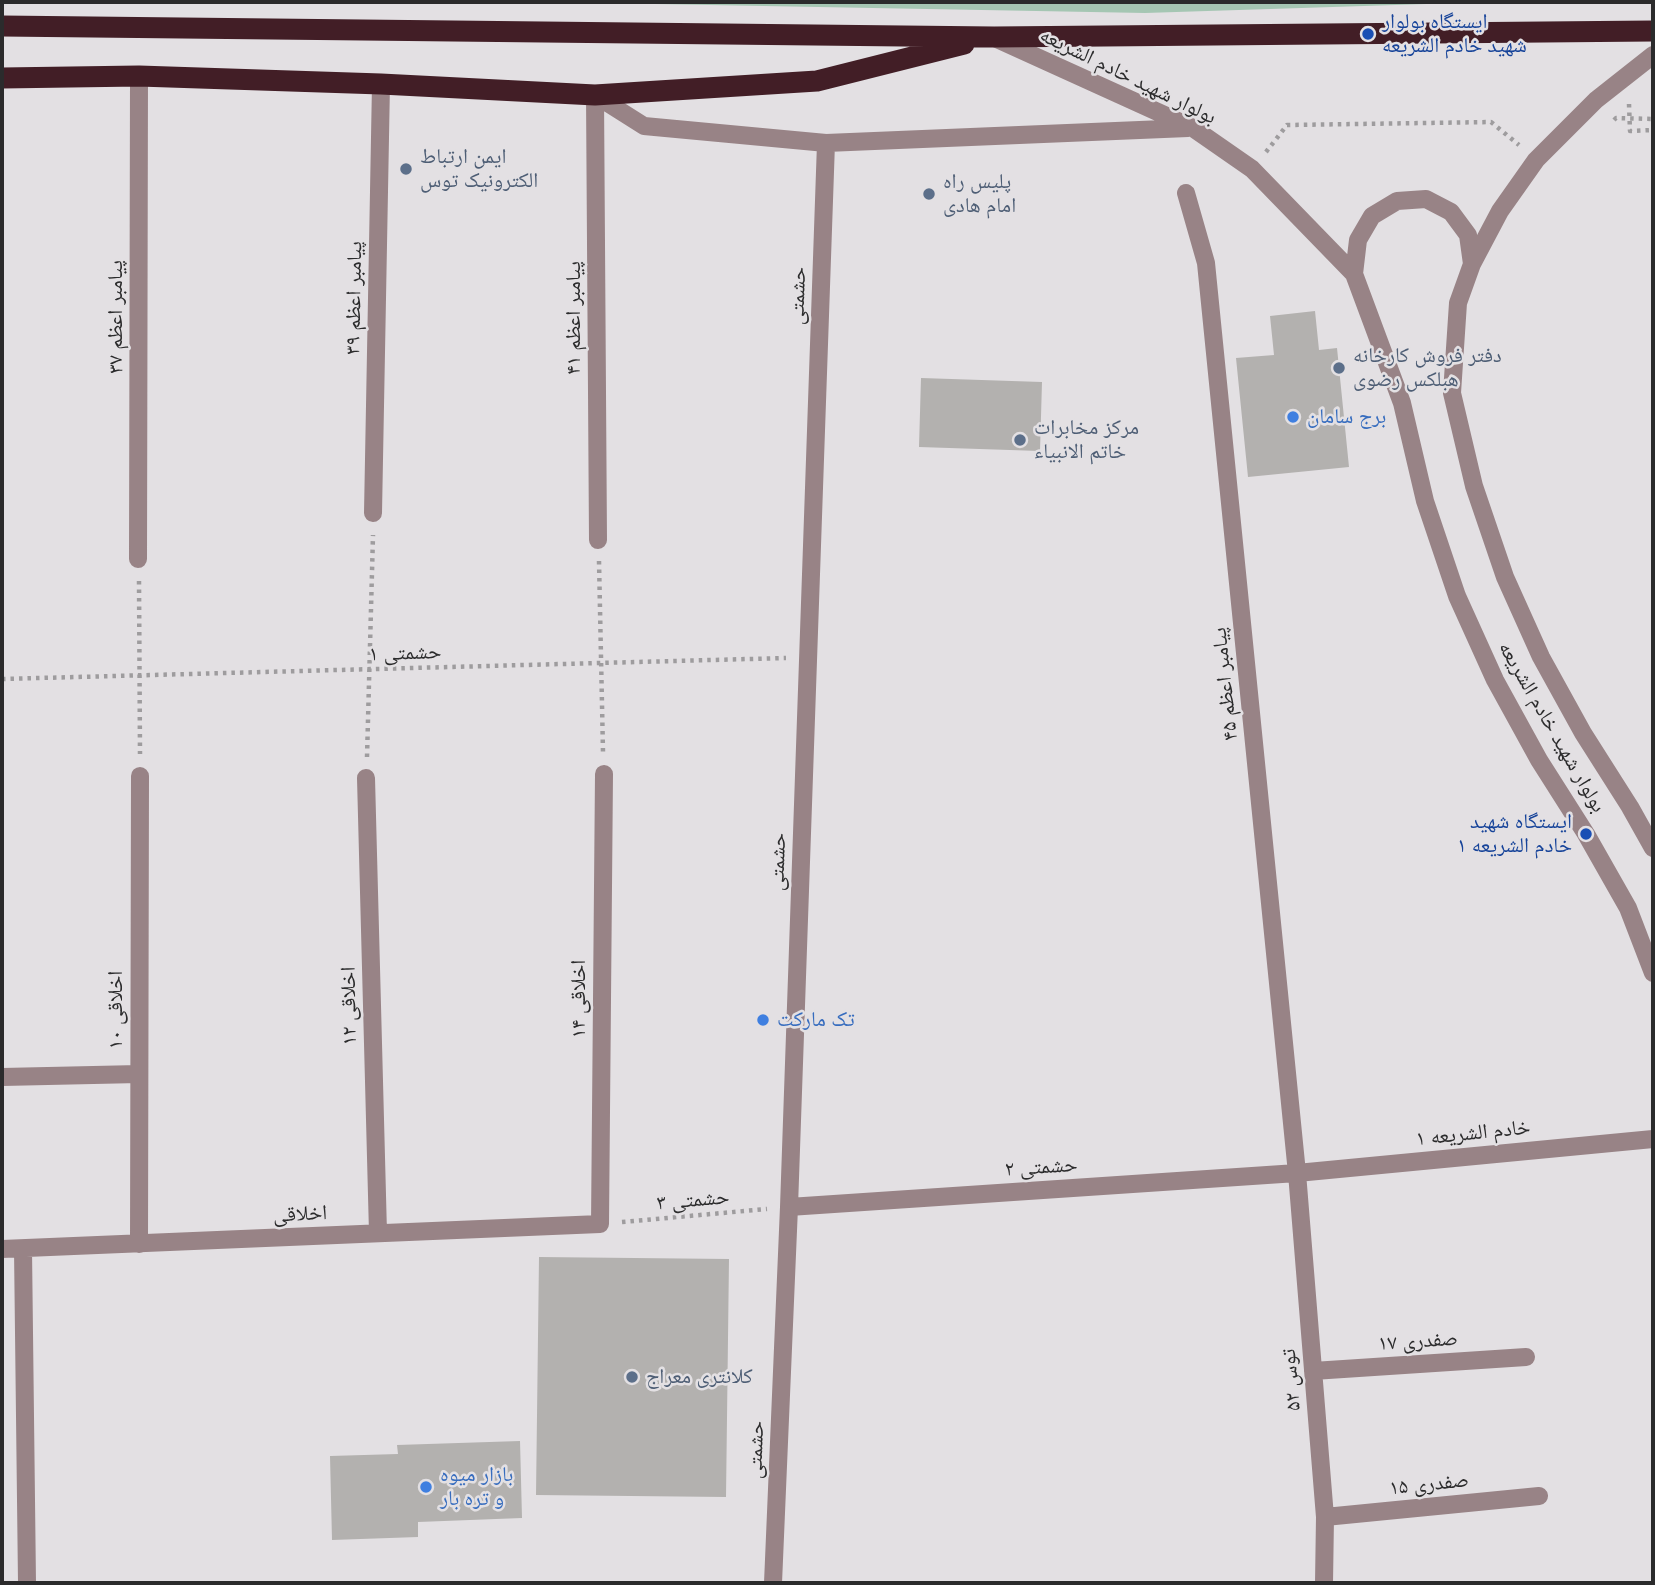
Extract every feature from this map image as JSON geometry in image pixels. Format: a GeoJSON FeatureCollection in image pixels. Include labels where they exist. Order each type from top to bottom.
{"type":"FeatureCollection","features":[{"type":"Feature","properties":{"kind":"highway"},"geometry":{"type":"LineString","coordinates":[[2,26],[994,37],[1653,32]]}},
{"type":"Feature","properties":{"kind":"highway"},"geometry":{"type":"LineString","coordinates":[[2,78],[139,76],[595,95],[817,81],[994,37]]}},
{"type":"Feature","properties":{"kind":"street","name":"بولوار شهید خادم الشریعه"},"geometry":{"type":"LineString","coordinates":[[994,37],[1194,128],[1252,169],[1354,274],[1402,403],[1425,501],[1457,596],[1501,691],[1628,908],[1653,973]]}},
{"type":"Feature","properties":{"kind":"street","name":"بولوار شهید خادم الشریعه"},"geometry":{"type":"LineString","coordinates":[[1653,55],[1596,100],[1536,160],[1500,211],[1472,264],[1458,303],[1452,393],[1474,486],[1505,577],[1541,657],[1583,733],[1653,848]]}},
{"type":"Feature","properties":{"kind":"street","name":"پیامبر اعظم ۳۷"},"geometry":{"type":"LineString","coordinates":[[138,559],[139,76]]}},
{"type":"Feature","properties":{"kind":"street","name":"پیامبر اعظم ۳۹"},"geometry":{"type":"LineString","coordinates":[[373,513],[381,84]]}},
{"type":"Feature","properties":{"kind":"street"},"geometry":{"type":"LineString","coordinates":[[595,95],[644,126],[826,143],[1194,128]]}},
{"type":"Feature","properties":{"kind":"street","name":"پیامبر اعظم ۴۱"},"geometry":{"type":"LineString","coordinates":[[595,95],[598,540]]}},
{"type":"Feature","properties":{"kind":"street","name":"حشمتی"},"geometry":{"type":"LineString","coordinates":[[773,1583],[789,1207],[826,143]]}},
{"type":"Feature","properties":{"kind":"street","name":"پیامبر اعظم ۴۵"},"geometry":{"type":"LineString","coordinates":[[1186,193],[1206,263],[1297,1173]]}},
{"type":"Feature","properties":{"kind":"street"},"geometry":{"type":"LineString","coordinates":[[1354,274],[1357,240],[1373,216],[1397,201],[1426,199],[1451,212],[1468,235],[1472,264]]}},
{"type":"Feature","properties":{"kind":"street","name":"اخلاقی ۱۴"},"geometry":{"type":"LineString","coordinates":[[600,1224],[604,774]]}},
{"type":"Feature","properties":{"kind":"street","name":"اخلاقی ۱۰"},"geometry":{"type":"LineString","coordinates":[[139,776],[139,1244]]}},
{"type":"Feature","properties":{"kind":"street","name":"اخلاقی ۱۲"},"geometry":{"type":"LineString","coordinates":[[366,778],[378,1233]]}},
{"type":"Feature","properties":{"kind":"street"},"geometry":{"type":"LineString","coordinates":[[2,1077],[139,1074]]}},
{"type":"Feature","properties":{"kind":"street","name":"خادم الشریعه ۱"},"geometry":{"type":"LineString","coordinates":[[1297,1173],[1653,1139]]}},
{"type":"Feature","properties":{"kind":"street","name":"حشمتی ۲"},"geometry":{"type":"LineString","coordinates":[[789,1207],[1297,1173]]}},
{"type":"Feature","properties":{"kind":"street","name":"توس ۵۲"},"geometry":{"type":"LineString","coordinates":[[1297,1173],[1325,1517],[1324,1583]]}},
{"type":"Feature","properties":{"kind":"street","name":"اخلاقی"},"geometry":{"type":"LineString","coordinates":[[2,1249],[600,1224]]}},
{"type":"Feature","properties":{"kind":"street"},"geometry":{"type":"LineString","coordinates":[[23,1249],[27,1583]]}},
{"type":"Feature","properties":{"kind":"street","name":"صفدری ۱۷"},"geometry":{"type":"LineString","coordinates":[[1313,1371],[1526,1357]]}},
{"type":"Feature","properties":{"kind":"street","name":"صفدری ۱۵"},"geometry":{"type":"LineString","coordinates":[[1325,1517],[1539,1496]]}},
{"type":"Feature","properties":{"kind":"path"},"geometry":{"type":"LineString","coordinates":[[1252,169],[1287,125],[1491,122],[1536,160]]}},
{"type":"Feature","properties":{"kind":"path"},"geometry":{"type":"LineString","coordinates":[[1630,131],[1653,130]]}},
{"type":"Feature","properties":{"kind":"path"},"geometry":{"type":"LineString","coordinates":[[366,778],[371,669],[373,513]]}},
{"type":"Feature","properties":{"kind":"path"},"geometry":{"type":"LineString","coordinates":[[598,540],[604,774]]}},
{"type":"Feature","properties":{"kind":"path"},"geometry":{"type":"LineString","coordinates":[[138,559],[141,675],[139,776]]}},
{"type":"Feature","properties":{"kind":"path","name":"حشمتی ۱"},"geometry":{"type":"LineString","coordinates":[[2,679],[808,658]]}},
{"type":"Feature","properties":{"kind":"path","name":"حشمتی ۳"},"geometry":{"type":"LineString","coordinates":[[600,1224],[789,1207]]}},
{"type":"Feature","properties":{"kind":"green space"},"geometry":{"type":"Polygon","coordinates":[[[546,2],[1489,2],[1145,13],[546,2]]]}},
{"type":"Feature","properties":{"kind":"building","name":"برج سامان"},"geometry":{"type":"Polygon","coordinates":[[[1315,311],[1319,350],[1337,348],[1349,467],[1248,477],[1236,358],[1274,355],[1270,316],[1315,311]]]}},
{"type":"Feature","properties":{"kind":"building"},"geometry":{"type":"Polygon","coordinates":[[[921,378],[1042,382],[1040,451],[919,447],[921,378]]]}},
{"type":"Feature","properties":{"kind":"building","name":"کلانتری معراج"},"geometry":{"type":"Polygon","coordinates":[[[539,1257],[729,1259],[726,1497],[536,1495],[539,1257]]]}},
{"type":"Feature","properties":{"kind":"building","name":"بازار میوه و تره بار"},"geometry":{"type":"Polygon","coordinates":[[[520,1441],[522,1518],[418,1522],[418,1537],[332,1540],[330,1456],[398,1454],[397,1445],[520,1441]]]}},
{"type":"Feature","properties":{"kind":"place","name":"ایستگاه بولوار شهید خادم الشریعه"},"geometry":{"type":"Point","coordinates":[1368,34]}},
{"type":"Feature","properties":{"kind":"place","name":"ایمن ارتباط الکترونیک توس"},"geometry":{"type":"Point","coordinates":[406,169]}},
{"type":"Feature","properties":{"kind":"place","name":"پلیس راه امام هادی"},"geometry":{"type":"Point","coordinates":[929,194]}},
{"type":"Feature","properties":{"kind":"place","name":"دفتر فروش کارخانه هبلکس رضوی"},"geometry":{"type":"Point","coordinates":[1339,368]}},
{"type":"Feature","properties":{"kind":"place","name":"برج سامان"},"geometry":{"type":"Point","coordinates":[1293,417]}},
{"type":"Feature","properties":{"kind":"place","name":"مرکز مخابرات خاتم الانبیاء"},"geometry":{"type":"Point","coordinates":[1020,440]}},
{"type":"Feature","properties":{"kind":"place","name":"ایستگاه شهید خادم الشریعه ۱"},"geometry":{"type":"Point","coordinates":[1586,834]}},
{"type":"Feature","properties":{"kind":"place","name":"تک مارکت"},"geometry":{"type":"Point","coordinates":[763,1020]}},
{"type":"Feature","properties":{"kind":"place","name":"کلانتری معراج"},"geometry":{"type":"Point","coordinates":[632,1377]}},
{"type":"Feature","properties":{"kind":"place","name":"بازار میوه و تره بار"},"geometry":{"type":"Point","coordinates":[426,1487]}}]}
